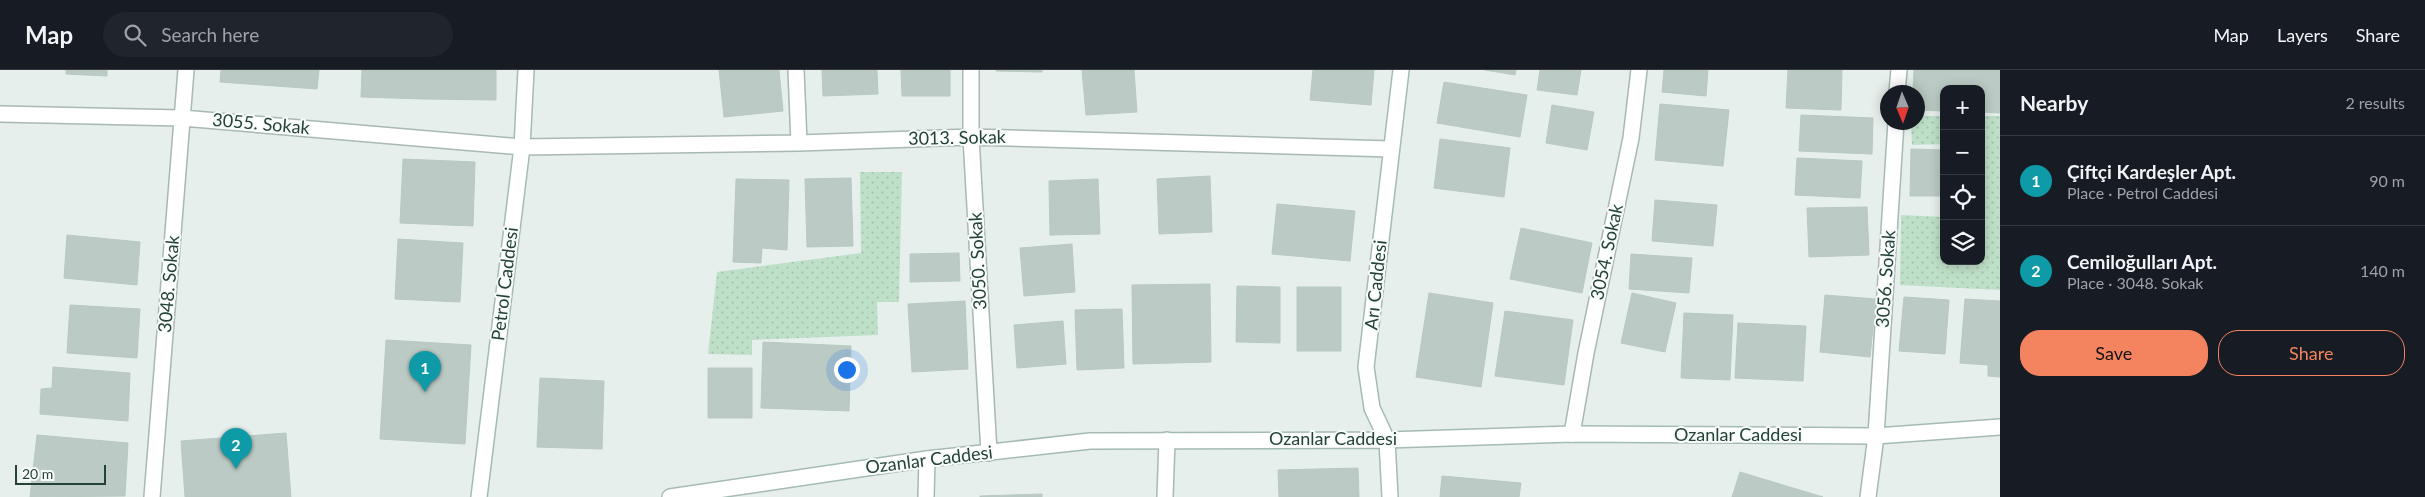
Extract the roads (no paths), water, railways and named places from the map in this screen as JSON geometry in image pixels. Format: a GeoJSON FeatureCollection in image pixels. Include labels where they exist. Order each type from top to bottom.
{"type":"FeatureCollection","features":[{"type":"Feature","properties":{"kind":"street","name":"3048. Sokak"},"geometry":{"type":"LineString","coordinates":[[152,497],[186,70]]}},
{"type":"Feature","properties":{"kind":"street","name":"Petrol Caddesi"},"geometry":{"type":"LineString","coordinates":[[479,497],[522,147],[526,70]]}},
{"type":"Feature","properties":{"kind":"street"},"geometry":{"type":"LineString","coordinates":[[796,70],[799,143]]}},
{"type":"Feature","properties":{"kind":"street","name":"3050. Sokak"},"geometry":{"type":"LineString","coordinates":[[971,70],[971,137],[989,452]]}},
{"type":"Feature","properties":{"kind":"street","name":"Arı Caddesi"},"geometry":{"type":"LineString","coordinates":[[1390,497],[1387,440],[1372,408],[1366,367],[1401,70]]}},
{"type":"Feature","properties":{"kind":"street","name":"3054. Sokak"},"geometry":{"type":"LineString","coordinates":[[1572,434],[1586,353],[1632,138],[1639,70]]}},
{"type":"Feature","properties":{"kind":"street"},"geometry":{"type":"LineString","coordinates":[[1898,85],[1899,70]]}},
{"type":"Feature","properties":{"kind":"street","name":"3055. Sokak"},"geometry":{"type":"LineString","coordinates":[[0,114],[182,118],[522,147]]}},
{"type":"Feature","properties":{"kind":"street","name":"3056. Sokak"},"geometry":{"type":"LineString","coordinates":[[1868,497],[1876,436],[1895,130]]}},
{"type":"Feature","properties":{"kind":"street","name":"3013. Sokak"},"geometry":{"type":"LineString","coordinates":[[522,147],[799,143],[971,137],[1391,149]]}},
{"type":"Feature","properties":{"kind":"street","name":"Ozanlar Caddesi"},"geometry":{"type":"LineString","coordinates":[[670,497],[927,459],[1090,441],[1387,440],[1572,434],[1876,436],[2000,427]]}},
{"type":"Feature","properties":{"kind":"street"},"geometry":{"type":"LineString","coordinates":[[1165,497],[1167,440]]}},
{"type":"Feature","properties":{"kind":"street"},"geometry":{"type":"LineString","coordinates":[[926,497],[927,459]]}},
{"type":"Feature","properties":{"kind":"place","name":"Çiftçi Kardeşler Apt."},"geometry":{"type":"Point","coordinates":[425,392]}},
{"type":"Feature","properties":{"kind":"place","name":"Cemiloğulları Apt."},"geometry":{"type":"Point","coordinates":[236,469]}}]}
